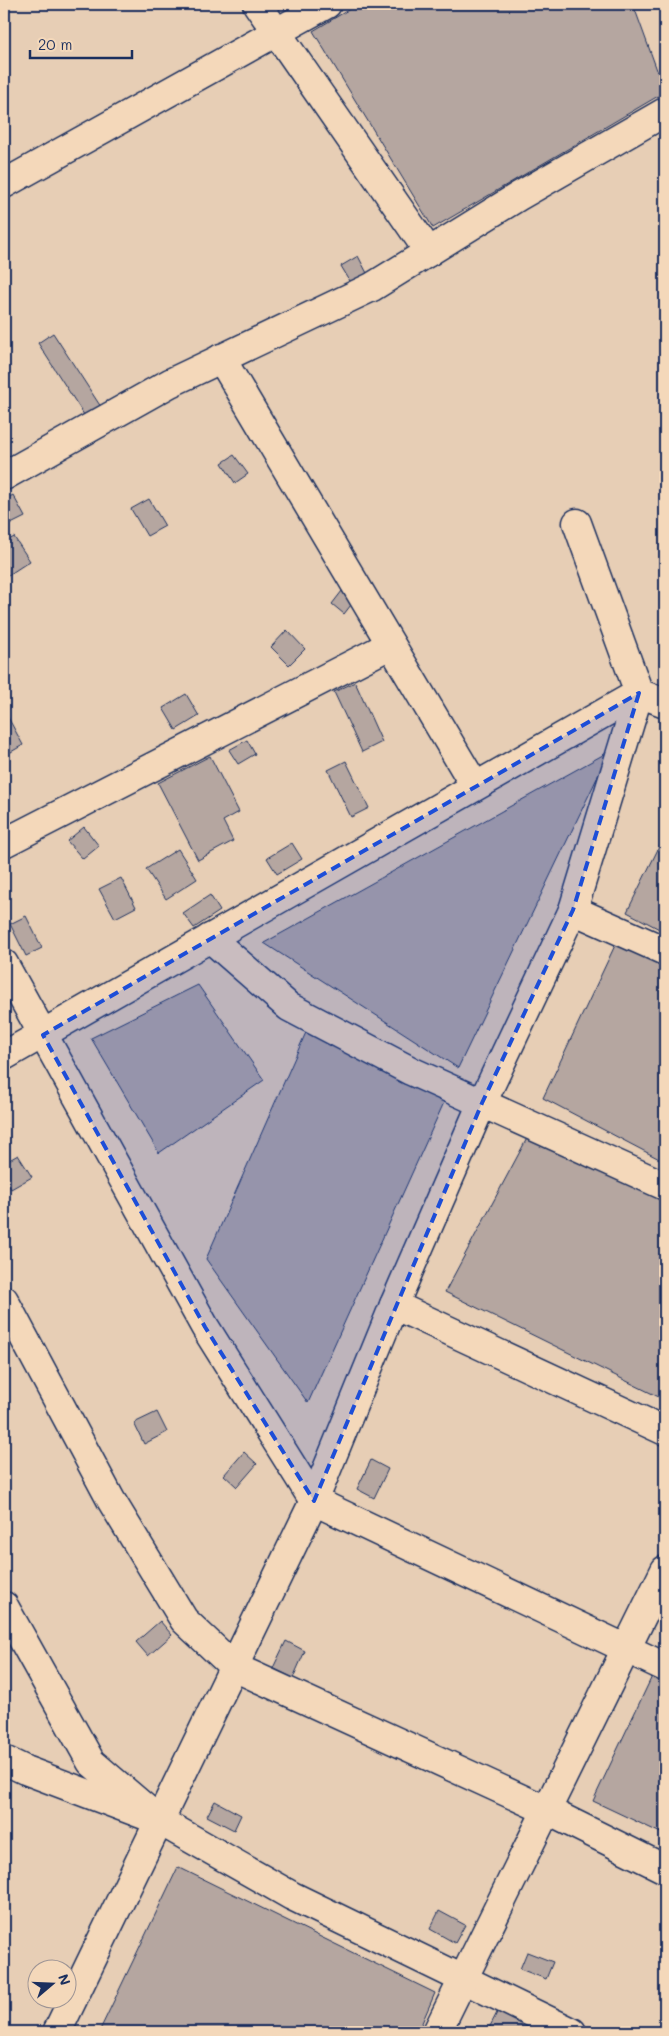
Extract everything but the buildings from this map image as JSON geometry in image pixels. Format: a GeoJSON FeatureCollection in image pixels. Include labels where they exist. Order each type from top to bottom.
{"type":"FeatureCollection","features":[{"type":"Feature","properties":{"kind":"street"},"geometry":{"type":"LineString","coordinates":[[257,4],[429,252]]}},
{"type":"Feature","properties":{"kind":"street"},"geometry":{"type":"LineString","coordinates":[[4,184],[327,4]]}},
{"type":"Feature","properties":{"kind":"street"},"geometry":{"type":"LineString","coordinates":[[4,476],[170,383],[372,287],[520,196],[665,112]]}},
{"type":"Feature","properties":{"kind":"street"},"geometry":{"type":"LineString","coordinates":[[221,358],[475,786]]}},
{"type":"Feature","properties":{"kind":"street"},"geometry":{"type":"LineString","coordinates":[[57,2032],[314,1501],[394,1305],[482,1103],[573,910],[639,693],[577,523]]}},
{"type":"Feature","properties":{"kind":"street"},"geometry":{"type":"LineString","coordinates":[[4,843],[390,645]]}},
{"type":"Feature","properties":{"kind":"street"},"geometry":{"type":"LineString","coordinates":[[639,693],[665,703]]}},
{"type":"Feature","properties":{"kind":"street"},"geometry":{"type":"LineString","coordinates":[[4,1056],[639,693]]}},
{"type":"Feature","properties":{"kind":"street"},"geometry":{"type":"LineString","coordinates":[[573,910],[665,951]]}},
{"type":"Feature","properties":{"kind":"street"},"geometry":{"type":"LineString","coordinates":[[210,938],[289,1008],[411,1071],[665,1186]]}},
{"type":"Feature","properties":{"kind":"street"},"geometry":{"type":"LineString","coordinates":[[4,964],[205,1327],[314,1501],[665,1667]]}},
{"type":"Feature","properties":{"kind":"street"},"geometry":{"type":"LineString","coordinates":[[4,1300],[111,1500],[184,1620],[234,1667],[546,1810],[665,1869]]}},
{"type":"Feature","properties":{"kind":"street"},"geometry":{"type":"LineString","coordinates":[[394,1305],[665,1431]]}},
{"type":"Feature","properties":{"kind":"street"},"geometry":{"type":"LineString","coordinates":[[437,2032],[665,1570]]}},
{"type":"Feature","properties":{"kind":"street"},"geometry":{"type":"LineString","coordinates":[[4,1606],[91,1762],[160,1821]]}},
{"type":"Feature","properties":{"kind":"street"},"geometry":{"type":"LineString","coordinates":[[4,1760],[25,1770],[160,1821],[292,1896],[572,2032]]}},
{"type":"Feature","properties":{"kind":"highlighted area"},"geometry":{"type":"Polygon","coordinates":[[[639,693],[573,910],[482,1103],[314,1501],[205,1327],[43,1035],[639,693]]]}}]}
